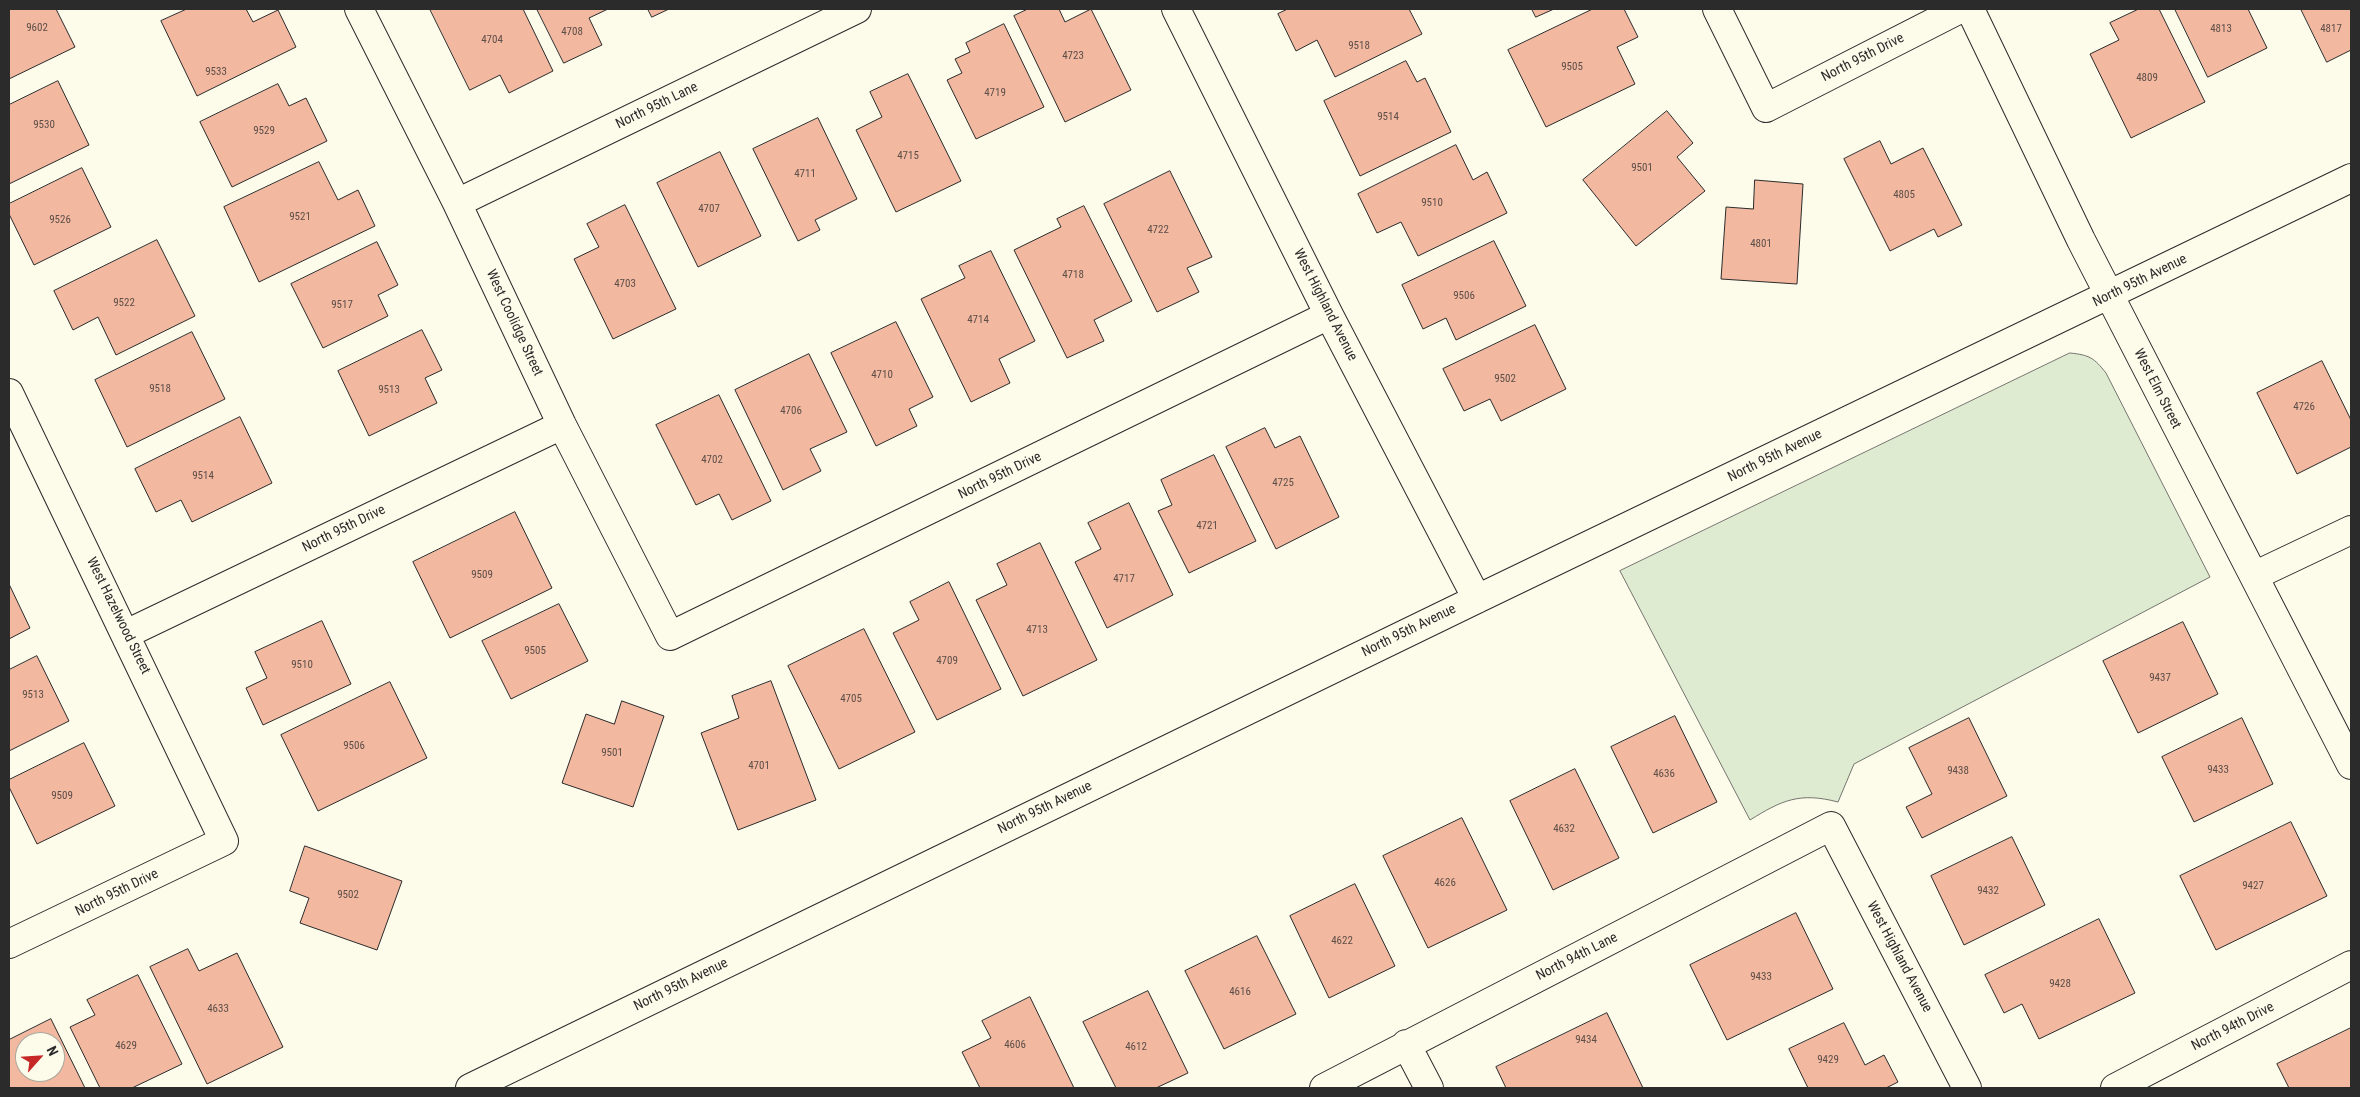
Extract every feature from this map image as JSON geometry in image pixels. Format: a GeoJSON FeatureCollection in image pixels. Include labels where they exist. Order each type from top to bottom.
{"type":"FeatureCollection","features":[{"type":"Feature","properties":{"kind":"street","name":"West Coolidge Street"},"geometry":{"type":"LineString","coordinates":[[359,9],[457,203],[562,425],[670,636]]}},
{"type":"Feature","properties":{"kind":"street","name":"North 95th Lane"},"geometry":{"type":"LineString","coordinates":[[457,203],[857,9]]}},
{"type":"Feature","properties":{"kind":"street","name":"West Highland Avenue"},"geometry":{"type":"LineString","coordinates":[[1176,9],[1329,315],[1477,598]]}},
{"type":"Feature","properties":{"kind":"street","name":"North 95th Drive"},"geometry":{"type":"LineString","coordinates":[[1717,9],[1766,108],[1960,9]]}},
{"type":"Feature","properties":{"kind":"street","name":"West Elm Street"},"geometry":{"type":"LineString","coordinates":[[1970,9],[2109,296],[2351,765]]}},
{"type":"Feature","properties":{"kind":"street","name":"North 95th Avenue"},"geometry":{"type":"LineString","coordinates":[[470,1088],[1477,598],[2109,296],[2351,178]]}},
{"type":"Feature","properties":{"kind":"street","name":"North 95th Drive"},"geometry":{"type":"LineString","coordinates":[[670,636],[1329,315]]}},
{"type":"Feature","properties":{"kind":"street","name":"West Hazelwood Street"},"geometry":{"type":"LineString","coordinates":[[9,393],[224,841]]}},
{"type":"Feature","properties":{"kind":"street","name":"North 95th Drive"},"geometry":{"type":"LineString","coordinates":[[126,634],[562,425]]}},
{"type":"Feature","properties":{"kind":"street"},"geometry":{"type":"LineString","coordinates":[[2254,576],[2351,530]]}},
{"type":"Feature","properties":{"kind":"street","name":"West Highland Avenue"},"geometry":{"type":"LineString","coordinates":[[1830,826],[1967,1088]]}},
{"type":"Feature","properties":{"kind":"street","name":"North 94th Lane"},"geometry":{"type":"LineString","coordinates":[[1324,1088],[1830,826]]}},
{"type":"Feature","properties":{"kind":"street","name":"North 95th Drive"},"geometry":{"type":"LineString","coordinates":[[9,944],[224,841]]}},
{"type":"Feature","properties":{"kind":"street","name":"North 94th Drive"},"geometry":{"type":"LineString","coordinates":[[2115,1088],[2351,966]]}},
{"type":"Feature","properties":{"kind":"street"},"geometry":{"type":"LineString","coordinates":[[1406,1044],[1429,1088]]}},
{"type":"Feature","properties":{"kind":"green space"},"geometry":{"type":"Polygon","coordinates":[[[2070,353],[2091,358],[2106,373],[2210,577],[1854,764],[1838,802],[1813,798],[1792,800],[1772,807],[1750,820],[1620,571],[2070,353]]]}},
{"type":"Feature","properties":{"kind":"building"},"geometry":{"type":"Polygon","coordinates":[[[9,9],[56,9],[75,47],[9,79],[9,9]]]}},
{"type":"Feature","properties":{"kind":"building"},"geometry":{"type":"Polygon","coordinates":[[[187,9],[246,9],[253,22],[278,10],[296,47],[197,96],[161,21],[187,9]]]}},
{"type":"Feature","properties":{"kind":"building"},"geometry":{"type":"Polygon","coordinates":[[[430,9],[523,9],[553,71],[509,93],[500,75],[470,90],[430,9]]]}},
{"type":"Feature","properties":{"kind":"building"},"geometry":{"type":"Polygon","coordinates":[[[537,9],[608,9],[589,18],[602,45],[564,63],[537,9]]]}},
{"type":"Feature","properties":{"kind":"building"},"geometry":{"type":"Polygon","coordinates":[[[648,9],[669,9],[652,17],[648,9]]]}},
{"type":"Feature","properties":{"kind":"building"},"geometry":{"type":"Polygon","coordinates":[[[1028,9],[1059,9],[1065,22],[1091,9],[1131,90],[1065,122],[1014,16],[1028,9]]]}},
{"type":"Feature","properties":{"kind":"building"},"geometry":{"type":"Polygon","coordinates":[[[1288,9],[1409,9],[1422,34],[1335,77],[1317,40],[1296,51],[1278,14],[1288,9]]]}},
{"type":"Feature","properties":{"kind":"building"},"geometry":{"type":"Polygon","coordinates":[[[1532,9],[1554,9],[1536,17],[1532,9]]]}},
{"type":"Feature","properties":{"kind":"building"},"geometry":{"type":"Polygon","coordinates":[[[1593,9],[1624,9],[1638,37],[1617,47],[1635,84],[1546,127],[1508,50],[1593,9]]]}},
{"type":"Feature","properties":{"kind":"building"},"geometry":{"type":"Polygon","coordinates":[[[2139,9],[2159,9],[2205,102],[2131,138],[2090,54],[2119,40],[2110,23],[2139,9]]]}},
{"type":"Feature","properties":{"kind":"building"},"geometry":{"type":"Polygon","coordinates":[[[2175,9],[2248,9],[2267,48],[2208,77],[2175,9]]]}},
{"type":"Feature","properties":{"kind":"building"},"geometry":{"type":"Polygon","coordinates":[[[2301,9],[2351,9],[2351,50],[2327,62],[2301,9]]]}},
{"type":"Feature","properties":{"kind":"building"},"geometry":{"type":"Polygon","coordinates":[[[1004,24],[1044,107],[976,139],[947,80],[962,73],[955,59],[970,52],[966,43],[1004,24]]]}},
{"type":"Feature","properties":{"kind":"building"},"geometry":{"type":"Polygon","coordinates":[[[1406,61],[1417,82],[1425,78],[1451,132],[1360,176],[1324,101],[1406,61]]]}},
{"type":"Feature","properties":{"kind":"building"},"geometry":{"type":"Polygon","coordinates":[[[908,74],[961,181],[896,212],[856,130],[882,117],[870,92],[908,74]]]}},
{"type":"Feature","properties":{"kind":"building"},"geometry":{"type":"Polygon","coordinates":[[[58,81],[89,145],[9,184],[9,105],[58,81]]]}},
{"type":"Feature","properties":{"kind":"building"},"geometry":{"type":"Polygon","coordinates":[[[278,84],[289,106],[306,98],[327,141],[232,187],[200,122],[278,84]]]}},
{"type":"Feature","properties":{"kind":"building"},"geometry":{"type":"Polygon","coordinates":[[[1667,111],[1693,143],[1677,157],[1705,191],[1636,246],[1583,180],[1667,111]]]}},
{"type":"Feature","properties":{"kind":"building"},"geometry":{"type":"Polygon","coordinates":[[[818,118],[857,199],[815,220],[820,230],[798,241],[753,149],[818,118]]]}},
{"type":"Feature","properties":{"kind":"building"},"geometry":{"type":"Polygon","coordinates":[[[1880,141],[1891,164],[1923,148],[1962,225],[1938,237],[1934,229],[1890,251],[1844,159],[1880,141]]]}},
{"type":"Feature","properties":{"kind":"building"},"geometry":{"type":"Polygon","coordinates":[[[1456,145],[1473,180],[1487,172],[1507,213],[1418,256],[1401,222],[1377,233],[1358,194],[1456,145]]]}},
{"type":"Feature","properties":{"kind":"building"},"geometry":{"type":"Polygon","coordinates":[[[720,152],[761,236],[698,267],[657,183],[720,152]]]}},
{"type":"Feature","properties":{"kind":"building"},"geometry":{"type":"Polygon","coordinates":[[[319,162],[338,200],[358,190],[375,226],[259,282],[224,207],[319,162]]]}},
{"type":"Feature","properties":{"kind":"building"},"geometry":{"type":"Polygon","coordinates":[[[82,168],[111,227],[34,265],[9,214],[9,204],[82,168]]]}},
{"type":"Feature","properties":{"kind":"building"},"geometry":{"type":"Polygon","coordinates":[[[1170,171],[1212,257],[1187,268],[1199,292],[1157,312],[1104,204],[1170,171]]]}},
{"type":"Feature","properties":{"kind":"building"},"geometry":{"type":"Polygon","coordinates":[[[1755,180],[1803,184],[1797,284],[1721,279],[1726,207],[1753,209],[1755,180]]]}},
{"type":"Feature","properties":{"kind":"building"},"geometry":{"type":"Polygon","coordinates":[[[625,205],[676,309],[613,339],[574,259],[599,247],[587,224],[625,205]]]}},
{"type":"Feature","properties":{"kind":"building"},"geometry":{"type":"Polygon","coordinates":[[[1084,206],[1132,301],[1094,320],[1104,341],[1067,358],[1014,250],[1061,227],[1057,219],[1084,206]]]}},
{"type":"Feature","properties":{"kind":"building"},"geometry":{"type":"Polygon","coordinates":[[[157,240],[195,316],[116,355],[98,317],[73,330],[54,291],[157,240]]]}},
{"type":"Feature","properties":{"kind":"building"},"geometry":{"type":"Polygon","coordinates":[[[1494,241],[1526,306],[1456,340],[1446,318],[1423,329],[1402,285],[1494,241]]]}},
{"type":"Feature","properties":{"kind":"building"},"geometry":{"type":"Polygon","coordinates":[[[377,242],[398,285],[378,295],[388,316],[323,348],[291,284],[377,242]]]}},
{"type":"Feature","properties":{"kind":"building"},"geometry":{"type":"Polygon","coordinates":[[[991,251],[1035,341],[999,359],[1010,383],[971,402],[921,299],[965,278],[959,266],[991,251]]]}},
{"type":"Feature","properties":{"kind":"building"},"geometry":{"type":"Polygon","coordinates":[[[896,322],[933,397],[909,409],[917,426],[876,446],[831,353],[896,322]]]}},
{"type":"Feature","properties":{"kind":"building"},"geometry":{"type":"Polygon","coordinates":[[[1535,325],[1566,389],[1501,421],[1490,399],[1464,411],[1443,369],[1535,325]]]}},
{"type":"Feature","properties":{"kind":"building"},"geometry":{"type":"Polygon","coordinates":[[[422,330],[442,370],[425,378],[437,403],[369,436],[338,371],[422,330]]]}},
{"type":"Feature","properties":{"kind":"building"},"geometry":{"type":"Polygon","coordinates":[[[192,332],[225,399],[127,447],[95,380],[192,332]]]}},
{"type":"Feature","properties":{"kind":"building"},"geometry":{"type":"Polygon","coordinates":[[[809,354],[847,432],[810,449],[821,471],[783,490],[735,390],[809,354]]]}},
{"type":"Feature","properties":{"kind":"building"},"geometry":{"type":"Polygon","coordinates":[[[2322,361],[2351,420],[2351,447],[2297,474],[2257,393],[2322,361]]]}},
{"type":"Feature","properties":{"kind":"building"},"geometry":{"type":"Polygon","coordinates":[[[719,395],[771,501],[732,520],[719,494],[696,505],[656,425],[719,395]]]}},
{"type":"Feature","properties":{"kind":"building"},"geometry":{"type":"Polygon","coordinates":[[[240,417],[272,483],[192,522],[181,500],[156,512],[135,469],[240,417]]]}},
{"type":"Feature","properties":{"kind":"building"},"geometry":{"type":"Polygon","coordinates":[[[1265,428],[1275,448],[1300,436],[1339,517],[1276,549],[1226,447],[1265,428]]]}},
{"type":"Feature","properties":{"kind":"building"},"geometry":{"type":"Polygon","coordinates":[[[1214,455],[1256,541],[1189,573],[1158,511],[1172,505],[1161,480],[1214,455]]]}},
{"type":"Feature","properties":{"kind":"building"},"geometry":{"type":"Polygon","coordinates":[[[1129,503],[1173,595],[1107,628],[1075,562],[1101,549],[1088,523],[1129,503]]]}},
{"type":"Feature","properties":{"kind":"building"},"geometry":{"type":"Polygon","coordinates":[[[515,512],[552,588],[450,638],[413,562],[515,512]]]}},
{"type":"Feature","properties":{"kind":"building"},"geometry":{"type":"Polygon","coordinates":[[[1040,543],[1097,660],[1023,696],[976,600],[1007,585],[997,564],[1040,543]]]}},
{"type":"Feature","properties":{"kind":"building"},"geometry":{"type":"Polygon","coordinates":[[[949,582],[1001,689],[937,720],[893,633],[919,620],[910,602],[949,582]]]}},
{"type":"Feature","properties":{"kind":"building"},"geometry":{"type":"Polygon","coordinates":[[[9,584],[30,628],[9,639],[9,584]]]}},
{"type":"Feature","properties":{"kind":"building"},"geometry":{"type":"Polygon","coordinates":[[[559,604],[588,661],[511,699],[482,641],[559,604]]]}},
{"type":"Feature","properties":{"kind":"building"},"geometry":{"type":"Polygon","coordinates":[[[322,621],[351,684],[263,725],[246,688],[267,678],[255,652],[322,621]]]}},
{"type":"Feature","properties":{"kind":"building"},"geometry":{"type":"Polygon","coordinates":[[[2183,622],[2218,694],[2138,733],[2103,661],[2183,622]]]}},
{"type":"Feature","properties":{"kind":"building"},"geometry":{"type":"Polygon","coordinates":[[[864,629],[915,732],[839,769],[788,666],[864,629]]]}},
{"type":"Feature","properties":{"kind":"building"},"geometry":{"type":"Polygon","coordinates":[[[37,656],[69,721],[9,751],[9,670],[37,656]]]}},
{"type":"Feature","properties":{"kind":"building"},"geometry":{"type":"Polygon","coordinates":[[[771,681],[816,800],[738,830],[701,733],[739,718],[732,696],[771,681]]]}},
{"type":"Feature","properties":{"kind":"building"},"geometry":{"type":"Polygon","coordinates":[[[390,682],[427,758],[318,811],[281,735],[390,682]]]}},
{"type":"Feature","properties":{"kind":"building"},"geometry":{"type":"Polygon","coordinates":[[[622,701],[664,716],[633,807],[562,783],[586,714],[614,724],[622,701]]]}},
{"type":"Feature","properties":{"kind":"building"},"geometry":{"type":"Polygon","coordinates":[[[1675,716],[1717,802],[1653,833],[1611,747],[1675,716]]]}},
{"type":"Feature","properties":{"kind":"building"},"geometry":{"type":"Polygon","coordinates":[[[1969,718],[2007,796],[1922,838],[1906,807],[1932,794],[1909,748],[1969,718]]]}},
{"type":"Feature","properties":{"kind":"building"},"geometry":{"type":"Polygon","coordinates":[[[2242,718],[2273,784],[2194,822],[2162,757],[2242,718]]]}},
{"type":"Feature","properties":{"kind":"building"},"geometry":{"type":"Polygon","coordinates":[[[84,743],[115,806],[37,844],[9,787],[9,780],[84,743]]]}},
{"type":"Feature","properties":{"kind":"building"},"geometry":{"type":"Polygon","coordinates":[[[1575,769],[1619,858],[1553,890],[1510,801],[1575,769]]]}},
{"type":"Feature","properties":{"kind":"building"},"geometry":{"type":"Polygon","coordinates":[[[1462,818],[1507,910],[1428,948],[1383,856],[1462,818]]]}},
{"type":"Feature","properties":{"kind":"building"},"geometry":{"type":"Polygon","coordinates":[[[2291,822],[2327,896],[2216,950],[2180,876],[2291,822]]]}},
{"type":"Feature","properties":{"kind":"building"},"geometry":{"type":"Polygon","coordinates":[[[2012,837],[2045,905],[1964,945],[1931,876],[2012,837]]]}},
{"type":"Feature","properties":{"kind":"building"},"geometry":{"type":"Polygon","coordinates":[[[305,846],[402,881],[377,950],[300,923],[309,898],[290,891],[305,846]]]}},
{"type":"Feature","properties":{"kind":"building"},"geometry":{"type":"Polygon","coordinates":[[[1355,884],[1395,966],[1329,998],[1290,916],[1355,884]]]}},
{"type":"Feature","properties":{"kind":"building"},"geometry":{"type":"Polygon","coordinates":[[[1796,913],[1833,989],[1727,1040],[1690,965],[1796,913]]]}},
{"type":"Feature","properties":{"kind":"building"},"geometry":{"type":"Polygon","coordinates":[[[2099,919],[2135,993],[2039,1039],[2022,1004],[2004,1013],[1985,975],[2099,919]]]}},
{"type":"Feature","properties":{"kind":"building"},"geometry":{"type":"Polygon","coordinates":[[[1257,936],[1296,1014],[1224,1049],[1185,971],[1257,936]]]}},
{"type":"Feature","properties":{"kind":"building"},"geometry":{"type":"Polygon","coordinates":[[[188,949],[199,971],[237,953],[283,1047],[207,1084],[150,967],[188,949]]]}},
{"type":"Feature","properties":{"kind":"building"},"geometry":{"type":"Polygon","coordinates":[[[138,975],[182,1064],[132,1088],[100,1088],[70,1027],[95,1015],[87,1000],[138,975]]]}},
{"type":"Feature","properties":{"kind":"building"},"geometry":{"type":"Polygon","coordinates":[[[1148,991],[1188,1073],[1156,1088],[1116,1088],[1083,1022],[1148,991]]]}},
{"type":"Feature","properties":{"kind":"building"},"geometry":{"type":"Polygon","coordinates":[[[1030,997],[1074,1088],[980,1088],[962,1052],[991,1038],[982,1021],[1030,997]]]}},
{"type":"Feature","properties":{"kind":"building"},"geometry":{"type":"Polygon","coordinates":[[[1607,1013],[1643,1088],[1506,1088],[1496,1067],[1607,1013]]]}},
{"type":"Feature","properties":{"kind":"building"},"geometry":{"type":"Polygon","coordinates":[[[51,1019],[57,1032],[25,1032],[51,1019]]]}},
{"type":"Feature","properties":{"kind":"building"},"geometry":{"type":"Polygon","coordinates":[[[1844,1023],[1865,1065],[1884,1055],[1898,1082],[1886,1088],[1808,1088],[1789,1049],[1844,1023]]]}},
{"type":"Feature","properties":{"kind":"building"},"geometry":{"type":"Polygon","coordinates":[[[2351,1028],[2351,1088],[2289,1088],[2277,1064],[2351,1028]]]}},
{"type":"Feature","properties":{"kind":"building"},"geometry":{"type":"Polygon","coordinates":[[[15,1037],[15,1082],[65,1082],[65,1047],[85,1088],[9,1088],[9,1040],[15,1037]]]}}]}
